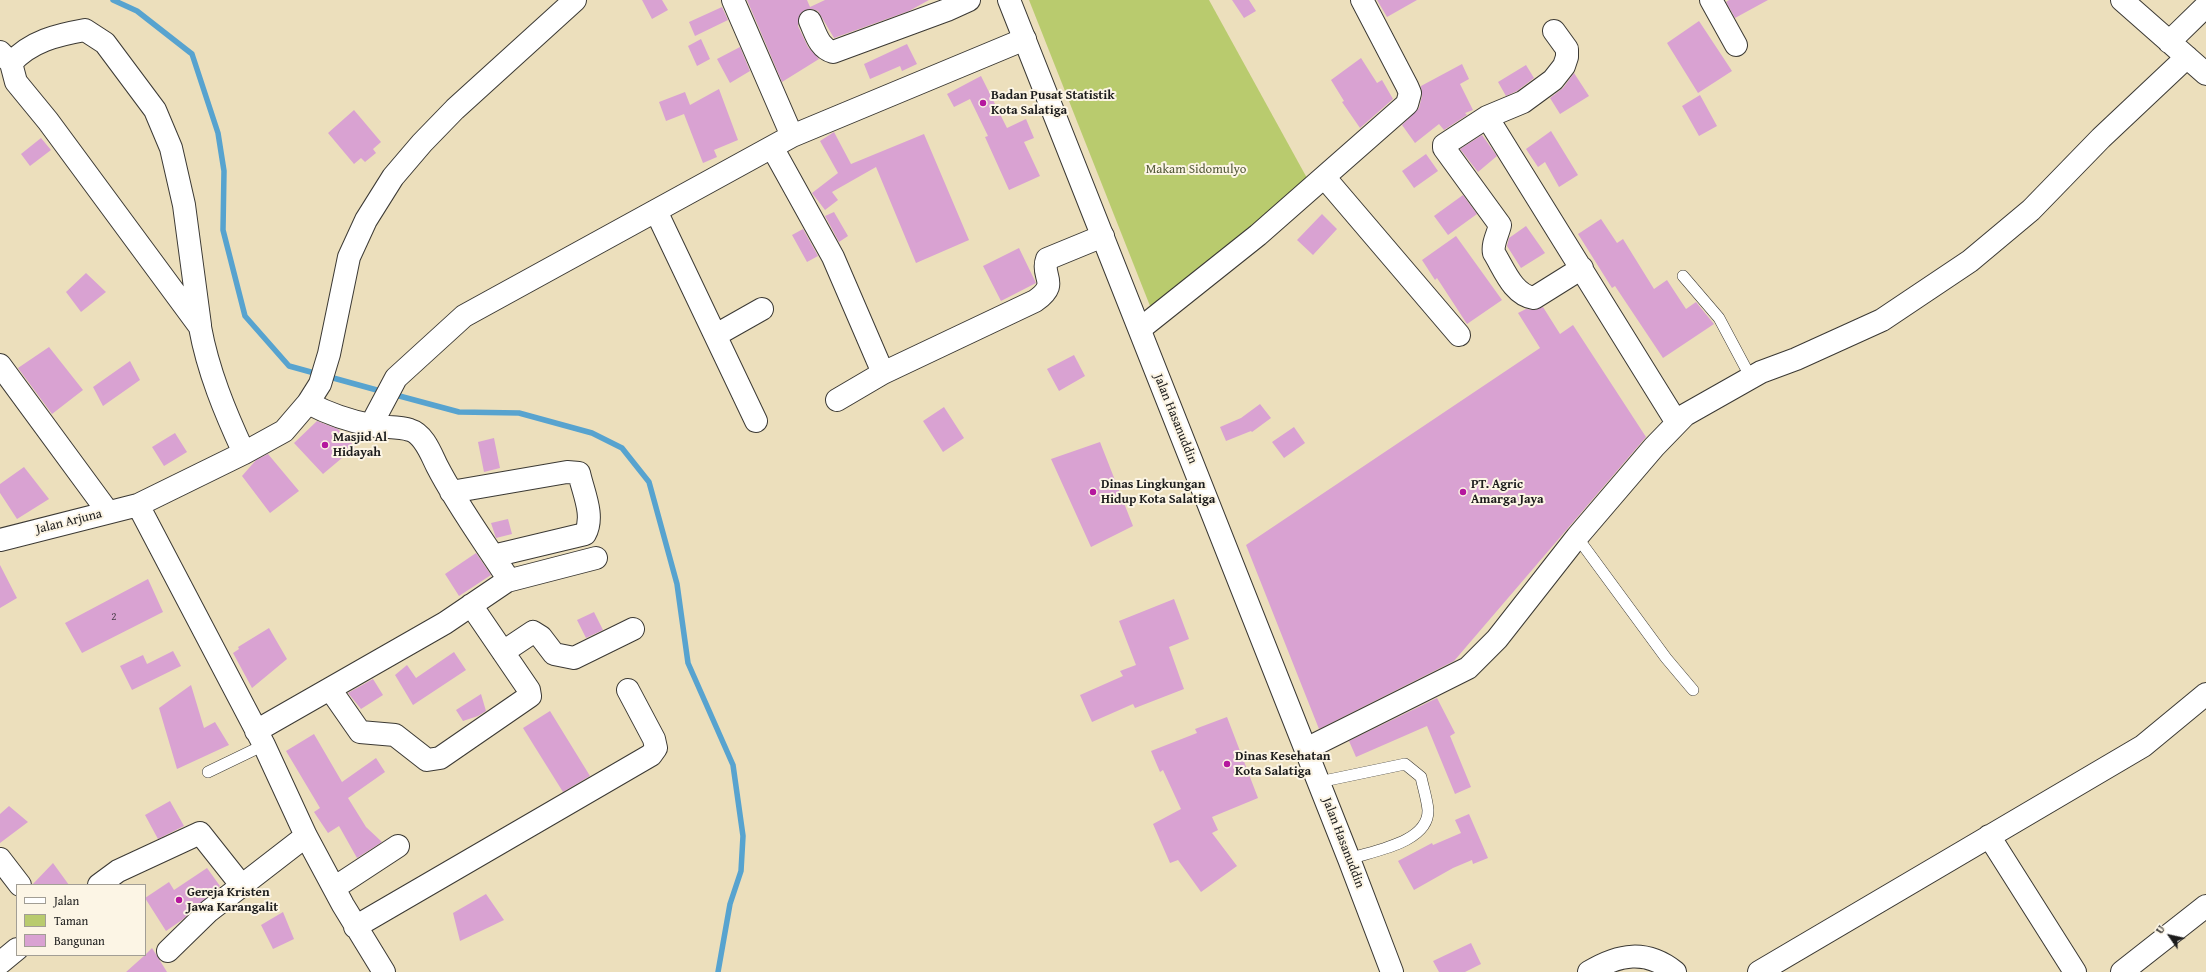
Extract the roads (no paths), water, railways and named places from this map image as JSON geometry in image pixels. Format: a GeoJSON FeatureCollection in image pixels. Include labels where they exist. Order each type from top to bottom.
{"type":"FeatureCollection","features":[{"type":"Feature","properties":{"kind":"street","name":"Jalan Arjuna"},"geometry":{"type":"LineString","coordinates":[[0,540],[138,505],[244,453],[284,431],[308,403],[320,384],[329,354],[349,257],[366,220],[393,177],[455,108],[575,0]]}},
{"type":"Feature","properties":{"kind":"street"},"geometry":{"type":"LineString","coordinates":[[733,0],[792,136]]}},
{"type":"Feature","properties":{"kind":"street"},"geometry":{"type":"LineString","coordinates":[[810,21],[823,48],[834,52],[947,10],[969,0]]}},
{"type":"Feature","properties":{"kind":"street","name":"Jalan Hasanuddin"},"geometry":{"type":"LineString","coordinates":[[1010,0],[1319,782],[1392,972]]}},
{"type":"Feature","properties":{"kind":"street"},"geometry":{"type":"LineString","coordinates":[[1140,329],[1258,235],[1325,178],[1407,104],[1410,93],[1407,86],[1362,0]]}},
{"type":"Feature","properties":{"kind":"street"},"geometry":{"type":"LineString","coordinates":[[1711,0],[1736,45]]}},
{"type":"Feature","properties":{"kind":"street"},"geometry":{"type":"LineString","coordinates":[[2122,0],[2206,74]]}},
{"type":"Feature","properties":{"kind":"street"},"geometry":{"type":"LineString","coordinates":[[2169,42],[2206,6]]}},
{"type":"Feature","properties":{"kind":"street"},"geometry":{"type":"LineString","coordinates":[[200,327],[48,121],[16,82],[6,58],[54,36],[85,30],[105,43],[151,104],[171,148],[184,205],[205,356],[219,396],[244,453]]}},
{"type":"Feature","properties":{"kind":"street"},"geometry":{"type":"LineString","coordinates":[[1554,31],[1566,49],[1567,57],[1564,66],[1553,80],[1523,102],[1487,117],[1444,145],[1444,148],[1500,225],[1498,237],[1493,248],[1494,253],[1512,284],[1522,294],[1534,298],[1582,268]]}},
{"type":"Feature","properties":{"kind":"street"},"geometry":{"type":"LineString","coordinates":[[371,425],[382,400],[396,378],[464,316],[792,136],[1025,39]]}},
{"type":"Feature","properties":{"kind":"street"},"geometry":{"type":"LineString","coordinates":[[1306,749],[1468,668],[1497,639],[1577,537],[1654,446],[1685,415],[1751,378],[1882,320],[1970,261],[2031,210],[2101,138],[2187,57]]}},
{"type":"Feature","properties":{"kind":"street"},"geometry":{"type":"LineString","coordinates":[[1487,117],[1677,423]]}},
{"type":"Feature","properties":{"kind":"street"},"geometry":{"type":"LineString","coordinates":[[772,147],[833,257],[883,373]]}},
{"type":"Feature","properties":{"kind":"street"},"geometry":{"type":"LineString","coordinates":[[1325,178],[1459,335]]}},
{"type":"Feature","properties":{"kind":"street"},"geometry":{"type":"LineString","coordinates":[[656,211],[756,421]]}},
{"type":"Feature","properties":{"kind":"street"},"geometry":{"type":"LineString","coordinates":[[838,400],[883,373],[1035,301],[1042,296],[1048,286],[1047,259],[1103,236]]}},
{"type":"Feature","properties":{"kind":"street"},"geometry":{"type":"LineString","coordinates":[[716,335],[762,309]]}},
{"type":"Feature","properties":{"kind":"street"},"geometry":{"type":"LineString","coordinates":[[0,365],[108,512]]}},
{"type":"Feature","properties":{"kind":"street"},"geometry":{"type":"LineString","coordinates":[[308,403],[349,420],[371,425],[410,430],[418,434],[426,444],[451,492],[494,556],[507,581]]}},
{"type":"Feature","properties":{"kind":"street"},"geometry":{"type":"LineString","coordinates":[[451,492],[567,472],[578,473],[590,519],[589,527],[585,534],[494,556]]}},
{"type":"Feature","properties":{"kind":"street"},"geometry":{"type":"LineString","coordinates":[[138,505],[260,738],[306,836],[355,927],[384,972]]}},
{"type":"Feature","properties":{"kind":"street"},"geometry":{"type":"LineString","coordinates":[[260,738],[330,689],[445,623],[507,581],[596,558]]}},
{"type":"Feature","properties":{"kind":"street"},"geometry":{"type":"LineString","coordinates":[[330,689],[360,732],[395,735],[427,760],[440,758],[530,696],[529,690],[471,605]]}},
{"type":"Feature","properties":{"kind":"street"},"geometry":{"type":"LineString","coordinates":[[503,652],[534,632],[541,637],[554,654],[574,658],[633,629]]}},
{"type":"Feature","properties":{"kind":"street"},"geometry":{"type":"LineString","coordinates":[[355,927],[651,755],[656,748],[654,738],[628,690]]}},
{"type":"Feature","properties":{"kind":"street"},"geometry":{"type":"LineString","coordinates":[[1758,972],[2143,746],[2206,694]]}},
{"type":"Feature","properties":{"kind":"street"},"geometry":{"type":"LineString","coordinates":[[100,884],[118,871],[200,833],[242,886]]}},
{"type":"Feature","properties":{"kind":"street"},"geometry":{"type":"LineString","coordinates":[[168,951],[208,911],[306,836]]}},
{"type":"Feature","properties":{"kind":"street"},"geometry":{"type":"LineString","coordinates":[[1989,836],[2075,972]]}},
{"type":"Feature","properties":{"kind":"street"},"geometry":{"type":"LineString","coordinates":[[334,888],[398,846]]}},
{"type":"Feature","properties":{"kind":"street"},"geometry":{"type":"LineString","coordinates":[[0,859],[19,884]]}},
{"type":"Feature","properties":{"kind":"street"},"geometry":{"type":"LineString","coordinates":[[2122,972],[2206,906]]}},
{"type":"Feature","properties":{"kind":"street"},"geometry":{"type":"LineString","coordinates":[[0,963],[16,949]]}},
{"type":"Feature","properties":{"kind":"street"},"geometry":{"type":"LineString","coordinates":[[1589,972],[1617,960],[1644,957],[1662,962],[1674,972]]}},
{"type":"Feature","properties":{"kind":"lane"},"geometry":{"type":"LineString","coordinates":[[1683,276],[1720,318],[1751,378]]}},
{"type":"Feature","properties":{"kind":"lane"},"geometry":{"type":"LineString","coordinates":[[1577,537],[1658,647],[1693,690]]}},
{"type":"Feature","properties":{"kind":"lane"},"geometry":{"type":"LineString","coordinates":[[208,772],[260,738]]}},
{"type":"Feature","properties":{"kind":"lane"},"geometry":{"type":"LineString","coordinates":[[1319,782],[1405,764],[1421,777],[1428,812],[1421,829],[1404,842],[1349,859]]}},
{"type":"Feature","properties":{"kind":"waterway"},"geometry":{"type":"LineString","coordinates":[[113,0],[137,11],[192,54],[218,133],[224,171],[223,230],[245,316],[289,366],[318,374]]}},
{"type":"Feature","properties":{"kind":"waterway"},"geometry":{"type":"LineString","coordinates":[[326,376],[384,392]]}},
{"type":"Feature","properties":{"kind":"waterway"},"geometry":{"type":"LineString","coordinates":[[392,394],[459,412],[519,413],[592,433],[622,448],[649,482],[677,584],[688,663],[733,765],[743,836],[741,871],[730,904],[718,972]]}},
{"type":"Feature","properties":{"kind":"place","name":"Badan Pusat Statistik Kota Salatiga"},"geometry":{"type":"Point","coordinates":[983,103]}},
{"type":"Feature","properties":{"kind":"place","name":"Masjid Al Hidayah"},"geometry":{"type":"Point","coordinates":[325,445]}},
{"type":"Feature","properties":{"kind":"place","name":"Dinas Lingkungan Hidup Kota Salatiga"},"geometry":{"type":"Point","coordinates":[1093,492]}},
{"type":"Feature","properties":{"kind":"place","name":"PT. Agric Amarga Jaya"},"geometry":{"type":"Point","coordinates":[1463,492]}},
{"type":"Feature","properties":{"kind":"place","name":"Dinas Kesehatan Kota Salatiga"},"geometry":{"type":"Point","coordinates":[1227,764]}},
{"type":"Feature","properties":{"kind":"place","name":"Gereja Kristen Jawa Karangalit"},"geometry":{"type":"Point","coordinates":[179,900]}},
{"type":"Feature","properties":{"kind":"park label","name":"Makam Sidomulyo"},"geometry":{"type":"Point","coordinates":[1196,170]}}]}
